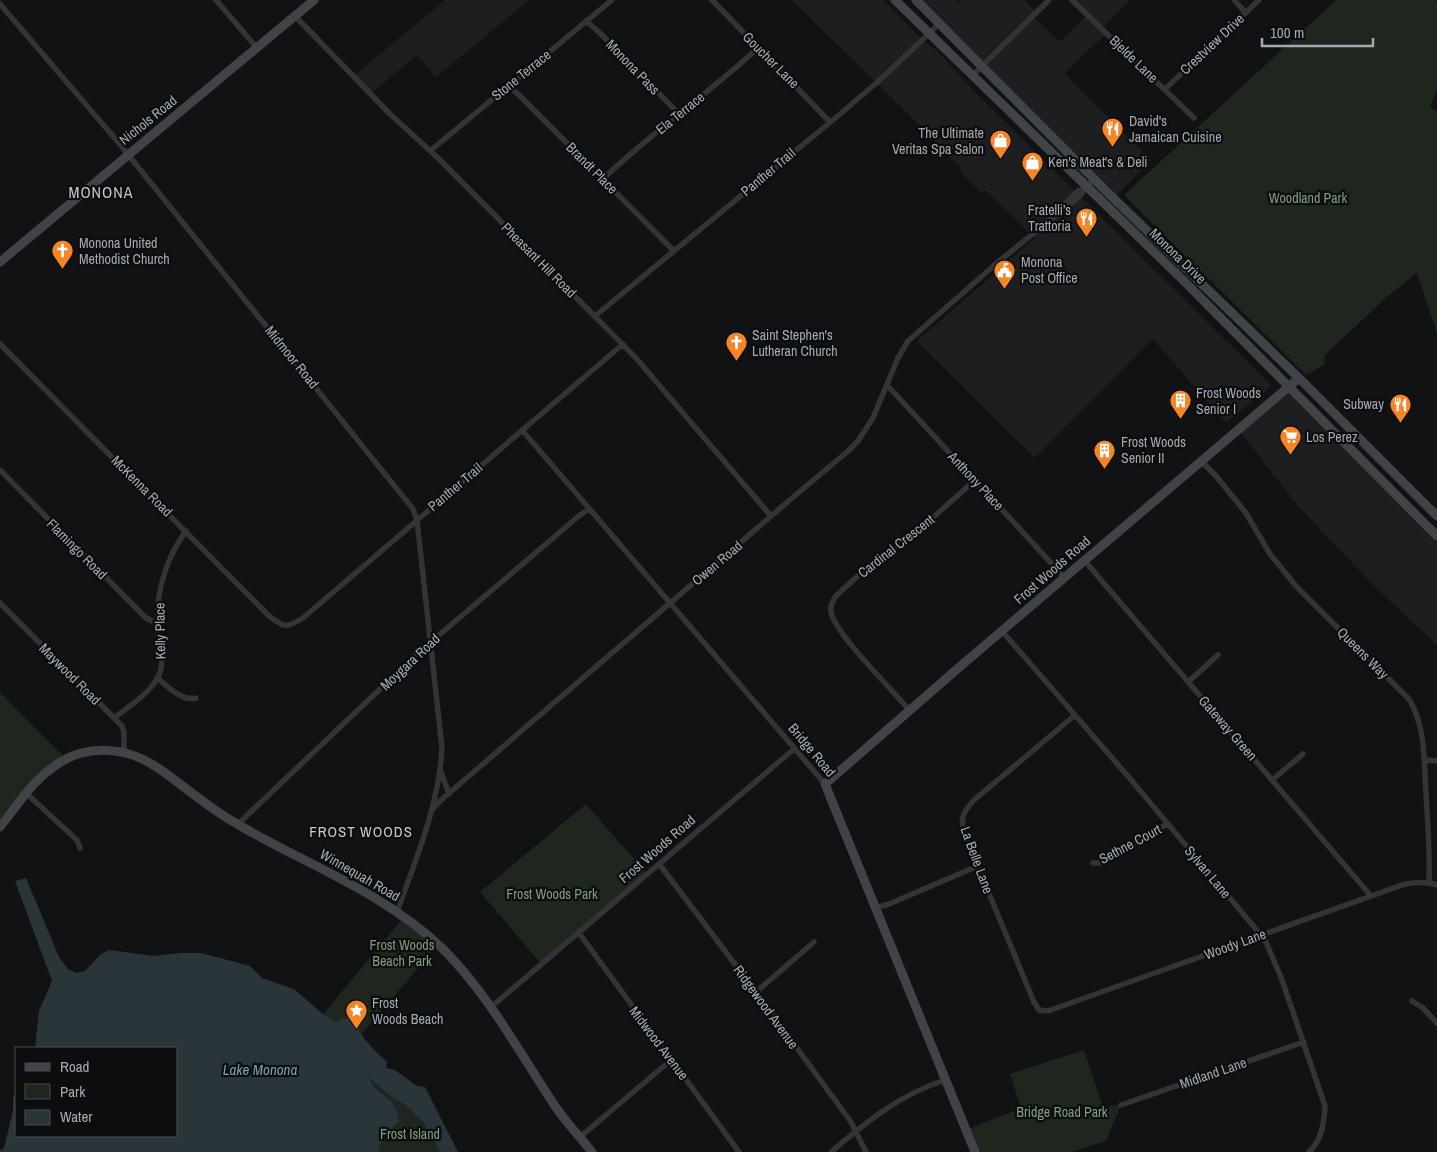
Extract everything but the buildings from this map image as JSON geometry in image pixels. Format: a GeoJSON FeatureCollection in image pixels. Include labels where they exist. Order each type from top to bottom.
{"type":"FeatureCollection","features":[{"type":"Feature","properties":{"kind":"street"},"geometry":{"type":"LineString","coordinates":[[216,0],[257,48]]}},
{"type":"Feature","properties":{"kind":"street","name":"Nichols Road"},"geometry":{"type":"LineString","coordinates":[[0,262],[314,0]]}},
{"type":"Feature","properties":{"kind":"street","name":"Stone Terrace"},"geometry":{"type":"LineString","coordinates":[[430,151],[612,0]]}},
{"type":"Feature","properties":{"kind":"street","name":"Goucher Lane"},"geometry":{"type":"LineString","coordinates":[[712,0],[830,122]]}},
{"type":"Feature","properties":{"kind":"street","name":"Monona Drive"},"geometry":{"type":"LineString","coordinates":[[895,0],[1290,386],[1437,536]]}},
{"type":"Feature","properties":{"kind":"street","name":"Monona Drive"},"geometry":{"type":"LineString","coordinates":[[916,0],[1437,516]]}},
{"type":"Feature","properties":{"kind":"street"},"geometry":{"type":"LineString","coordinates":[[973,75],[1049,0]]}},
{"type":"Feature","properties":{"kind":"street","name":"Bjelde Lane"},"geometry":{"type":"LineString","coordinates":[[1072,0],[1194,118]]}},
{"type":"Feature","properties":{"kind":"street"},"geometry":{"type":"LineString","coordinates":[[1234,0],[1246,13]]}},
{"type":"Feature","properties":{"kind":"street","name":"Crestview Drive"},"geometry":{"type":"LineString","coordinates":[[1165,89],[1259,0]]}},
{"type":"Feature","properties":{"kind":"street","name":"Midmoor Road"},"geometry":{"type":"LineString","coordinates":[[0,4],[128,155],[413,509],[417,520],[442,748],[441,771],[431,811]]}},
{"type":"Feature","properties":{"kind":"street","name":"Pheasant Hill Road"},"geometry":{"type":"LineString","coordinates":[[295,16],[390,114],[430,151],[623,344],[772,516]]}},
{"type":"Feature","properties":{"kind":"street","name":"Monona Pass"},"geometry":{"type":"LineString","coordinates":[[586,21],[679,114]]}},
{"type":"Feature","properties":{"kind":"street","name":"Panther Trail"},"geometry":{"type":"LineString","coordinates":[[594,316],[877,83],[939,24]]}},
{"type":"Feature","properties":{"kind":"street","name":"Ela Terrace"},"geometry":{"type":"LineString","coordinates":[[603,179],[679,114],[732,72],[758,48]]}},
{"type":"Feature","properties":{"kind":"street","name":"Brandt Place"},"geometry":{"type":"LineString","coordinates":[[508,86],[674,251]]}},
{"type":"Feature","properties":{"kind":"street","name":"Owen Road"},"geometry":{"type":"LineString","coordinates":[[397,912],[431,811],[858,441],[874,418],[898,358],[908,340],[1049,220],[1078,191],[1086,188],[1095,178]]}},
{"type":"Feature","properties":{"kind":"street","name":"McKenna Road"},"geometry":{"type":"LineString","coordinates":[[0,344],[269,616],[277,623],[285,626]]}},
{"type":"Feature","properties":{"kind":"street","name":"Panther Trail"},"geometry":{"type":"LineString","coordinates":[[285,626],[294,624],[303,618],[623,344]]}},
{"type":"Feature","properties":{"kind":"street","name":"Frost Woods Road"},"geometry":{"type":"LineString","coordinates":[[825,784],[1084,560],[1299,378]]}},
{"type":"Feature","properties":{"kind":"street","name":"Anthony Place"},"geometry":{"type":"LineString","coordinates":[[887,385],[1065,578]]}},
{"type":"Feature","properties":{"kind":"street","name":"Bridge Road"},"geometry":{"type":"LineString","coordinates":[[522,430],[825,784],[975,1152]]}},
{"type":"Feature","properties":{"kind":"street","name":"Queens Way"},"geometry":{"type":"LineString","coordinates":[[1202,462],[1246,513],[1270,554],[1296,586],[1409,699],[1420,724],[1424,760],[1430,855],[1429,882]]}},
{"type":"Feature","properties":{"kind":"street","name":"Flamingo Road"},"geometry":{"type":"LineString","coordinates":[[0,470],[145,617],[157,624]]}},
{"type":"Feature","properties":{"kind":"street","name":"Cardinal Crescent"},"geometry":{"type":"LineString","coordinates":[[909,710],[837,626],[830,611],[832,602],[875,560],[912,536],[974,480]]}},
{"type":"Feature","properties":{"kind":"street","name":"Moygara Road"},"geometry":{"type":"LineString","coordinates":[[238,824],[430,644],[589,509]]}},
{"type":"Feature","properties":{"kind":"street"},"geometry":{"type":"LineString","coordinates":[[1427,527],[1437,520]]}},
{"type":"Feature","properties":{"kind":"street","name":"Kelly Place"},"geometry":{"type":"LineString","coordinates":[[114,718],[146,692],[160,673],[161,661],[157,624],[158,599],[167,564],[176,543],[186,531]]}},
{"type":"Feature","properties":{"kind":"street","name":"Gateway Green"},"geometry":{"type":"LineString","coordinates":[[1084,560],[1371,896]]}},
{"type":"Feature","properties":{"kind":"street","name":"Maywood Road"},"geometry":{"type":"LineString","coordinates":[[0,603],[114,718],[124,732],[124,752]]}},
{"type":"Feature","properties":{"kind":"street","name":"Sylvan Lane"},"geometry":{"type":"LineString","coordinates":[[1002,631],[1127,775],[1261,935],[1270,949],[1325,1106],[1323,1128],[1320,1137],[1316,1145],[1309,1152]]}},
{"type":"Feature","properties":{"kind":"street"},"geometry":{"type":"LineString","coordinates":[[1188,682],[1218,655]]}},
{"type":"Feature","properties":{"kind":"street"},"geometry":{"type":"LineString","coordinates":[[158,678],[182,697],[188,699],[196,698]]}},
{"type":"Feature","properties":{"kind":"street","name":"La Belle Lane"},"geometry":{"type":"LineString","coordinates":[[1042,1010],[1039,1010],[1034,1002],[962,826],[965,812],[974,800],[1074,716]]}},
{"type":"Feature","properties":{"kind":"street","name":"Winnequah Road"},"geometry":{"type":"LineString","coordinates":[[0,827],[37,781],[66,759],[100,750],[124,752],[149,762],[217,812],[377,899],[397,912],[444,950],[474,983],[554,1104],[592,1152]]}},
{"type":"Feature","properties":{"kind":"street","name":"Frost Woods Road"},"geometry":{"type":"LineString","coordinates":[[491,1007],[794,750]]}},
{"type":"Feature","properties":{"kind":"street"},"geometry":{"type":"LineString","coordinates":[[1272,780],[1303,754]]}},
{"type":"Feature","properties":{"kind":"street"},"geometry":{"type":"LineString","coordinates":[[1424,760],[1437,761]]}},
{"type":"Feature","properties":{"kind":"street","name":"Midmoor Road"},"geometry":{"type":"LineString","coordinates":[[441,771],[449,794]]}},
{"type":"Feature","properties":{"kind":"street"},"geometry":{"type":"LineString","coordinates":[[27,794],[77,840],[80,848]]}},
{"type":"Feature","properties":{"kind":"street","name":"Sethne Court"},"geometry":{"type":"LineString","coordinates":[[1093,863],[1101,863],[1167,824]]}},
{"type":"Feature","properties":{"kind":"street","name":"Ridgewood Avenue"},"geometry":{"type":"LineString","coordinates":[[660,865],[756,992],[856,1131],[866,1152]]}},
{"type":"Feature","properties":{"kind":"street"},"geometry":{"type":"LineString","coordinates":[[875,908],[978,866]]}},
{"type":"Feature","properties":{"kind":"street"},"geometry":{"type":"LineString","coordinates":[[1429,882],[1437,885]]}},
{"type":"Feature","properties":{"kind":"street","name":"Woody Lane"},"geometry":{"type":"LineString","coordinates":[[1042,1010],[1048,1011],[1405,884],[1429,882]]}},
{"type":"Feature","properties":{"kind":"street","name":"Midwood Avenue"},"geometry":{"type":"LineString","coordinates":[[579,933],[739,1152]]}},
{"type":"Feature","properties":{"kind":"street"},"geometry":{"type":"LineString","coordinates":[[756,992],[814,942]]}},
{"type":"Feature","properties":{"kind":"street"},"geometry":{"type":"LineString","coordinates":[[1412,1000],[1423,1008],[1437,1023]]}},
{"type":"Feature","properties":{"kind":"street","name":"Midland Lane"},"geometry":{"type":"LineString","coordinates":[[1121,1105],[1304,1042]]}},
{"type":"Feature","properties":{"kind":"street"},"geometry":{"type":"LineString","coordinates":[[580,1137],[671,1060]]}},
{"type":"Feature","properties":{"kind":"street"},"geometry":{"type":"LineString","coordinates":[[831,1152],[888,1107],[911,1093],[945,1080]]}},
{"type":"Feature","properties":{"kind":"shaded area"},"geometry":{"type":"Polygon","coordinates":[[[445,0],[529,0],[436,77],[417,55],[368,96],[351,78],[445,0]]]}},
{"type":"Feature","properties":{"kind":"shaded area"},"geometry":{"type":"Polygon","coordinates":[[[792,0],[883,0],[928,45],[936,50],[977,94],[1270,384],[1270,387],[1226,423],[1153,339],[1035,458],[917,341],[1035,238],[985,190],[981,193],[959,171],[961,168],[792,0]]]}},
{"type":"Feature","properties":{"kind":"shaded area"},"geometry":{"type":"Polygon","coordinates":[[[916,0],[956,0],[959,3],[962,0],[1025,0],[1036,12],[1033,16],[1059,42],[1087,15],[1072,0],[1130,0],[1102,28],[1107,33],[1064,73],[1151,160],[1114,198],[916,0]]]}},
{"type":"Feature","properties":{"kind":"shaded area"},"geometry":{"type":"Polygon","coordinates":[[[1289,386],[1437,536],[1437,645],[1375,587],[1298,506],[1239,430],[1289,386]]]}},
{"type":"Feature","properties":{"kind":"green space","name":"Woodland Park"},"geometry":{"type":"Polygon","coordinates":[[[1336,0],[1435,0],[1437,2],[1437,90],[1430,107],[1437,112],[1437,334],[1417,273],[1388,296],[1325,355],[1324,365],[1306,375],[1124,195],[1336,0]]]}},
{"type":"Feature","properties":{"kind":"green space"},"geometry":{"type":"Polygon","coordinates":[[[0,692],[66,759],[52,768],[0,827],[0,692]]]}},
{"type":"Feature","properties":{"kind":"green space","name":"Frost Woods Park"},"geometry":{"type":"Polygon","coordinates":[[[586,804],[648,875],[542,965],[480,892],[586,804]]]}},
{"type":"Feature","properties":{"kind":"green space","name":"Frost Woods Beach Park"},"geometry":{"type":"Polygon","coordinates":[[[404,917],[436,947],[362,1034],[350,1017],[337,1022],[323,1014],[404,917]]]}},
{"type":"Feature","properties":{"kind":"green space","name":"Bridge Road Park"},"geometry":{"type":"Polygon","coordinates":[[[1084,1050],[1103,1107],[1121,1105],[1106,1141],[1072,1152],[975,1152],[966,1130],[1021,1108],[1010,1074],[1084,1050]]]}},
{"type":"Feature","properties":{"kind":"green space","name":"Frost Island"},"geometry":{"type":"Polygon","coordinates":[[[368,1077],[389,1095],[405,1105],[424,1123],[440,1152],[379,1152],[383,1139],[399,1121],[389,1099],[370,1083],[368,1077]]]}},
{"type":"Feature","properties":{"kind":"water","name":"Lake Monona"},"geometry":{"type":"Polygon","coordinates":[[[26,878],[59,957],[68,969],[76,973],[85,971],[101,954],[109,950],[153,956],[201,953],[250,966],[262,978],[294,989],[323,1014],[336,1022],[356,1017],[359,1030],[387,1062],[386,1068],[395,1070],[417,1086],[425,1087],[458,1152],[440,1152],[424,1123],[405,1105],[389,1095],[369,1078],[375,1088],[394,1105],[399,1121],[383,1139],[379,1152],[0,1152],[5,1144],[15,1093],[15,1137],[178,1137],[178,1047],[35,1047],[39,1011],[52,981],[15,881],[26,878]]]}},
{"type":"Feature","properties":{"kind":"place","name":"David's Jamaican Cuisine"},"geometry":{"type":"Point","coordinates":[1113,148]}},
{"type":"Feature","properties":{"kind":"place","name":"The Ultimate Veritas Spa Salon"},"geometry":{"type":"Point","coordinates":[1000,160]}},
{"type":"Feature","properties":{"kind":"place","name":"Ken's Meat's & Deli"},"geometry":{"type":"Point","coordinates":[1032,181]}},
{"type":"Feature","properties":{"kind":"place","name":"Fratelli’s Trattoria"},"geometry":{"type":"Point","coordinates":[1087,237]}},
{"type":"Feature","properties":{"kind":"place","name":"Monona United Methodist Church"},"geometry":{"type":"Point","coordinates":[63,270]}},
{"type":"Feature","properties":{"kind":"place","name":"Monona Post Office"},"geometry":{"type":"Point","coordinates":[1005,289]}},
{"type":"Feature","properties":{"kind":"place","name":"Saint Stephen's Lutheran Church"},"geometry":{"type":"Point","coordinates":[736,362]}},
{"type":"Feature","properties":{"kind":"place","name":"Frost Woods Senior I"},"geometry":{"type":"Point","coordinates":[1180,420]}},
{"type":"Feature","properties":{"kind":"place","name":"Subway"},"geometry":{"type":"Point","coordinates":[1400,423]}},
{"type":"Feature","properties":{"kind":"place","name":"Los Perez"},"geometry":{"type":"Point","coordinates":[1290,456]}},
{"type":"Feature","properties":{"kind":"place","name":"Frost Woods Senior II"},"geometry":{"type":"Point","coordinates":[1105,469]}},
{"type":"Feature","properties":{"kind":"place","name":"Frost Woods Beach"},"geometry":{"type":"Point","coordinates":[356,1030]}},
{"type":"Feature","properties":{"kind":"district","name":"MONONA"},"geometry":{"type":"Point","coordinates":[101,192]}},
{"type":"Feature","properties":{"kind":"district","name":"FROST WOODS"},"geometry":{"type":"Point","coordinates":[361,831]}}]}
